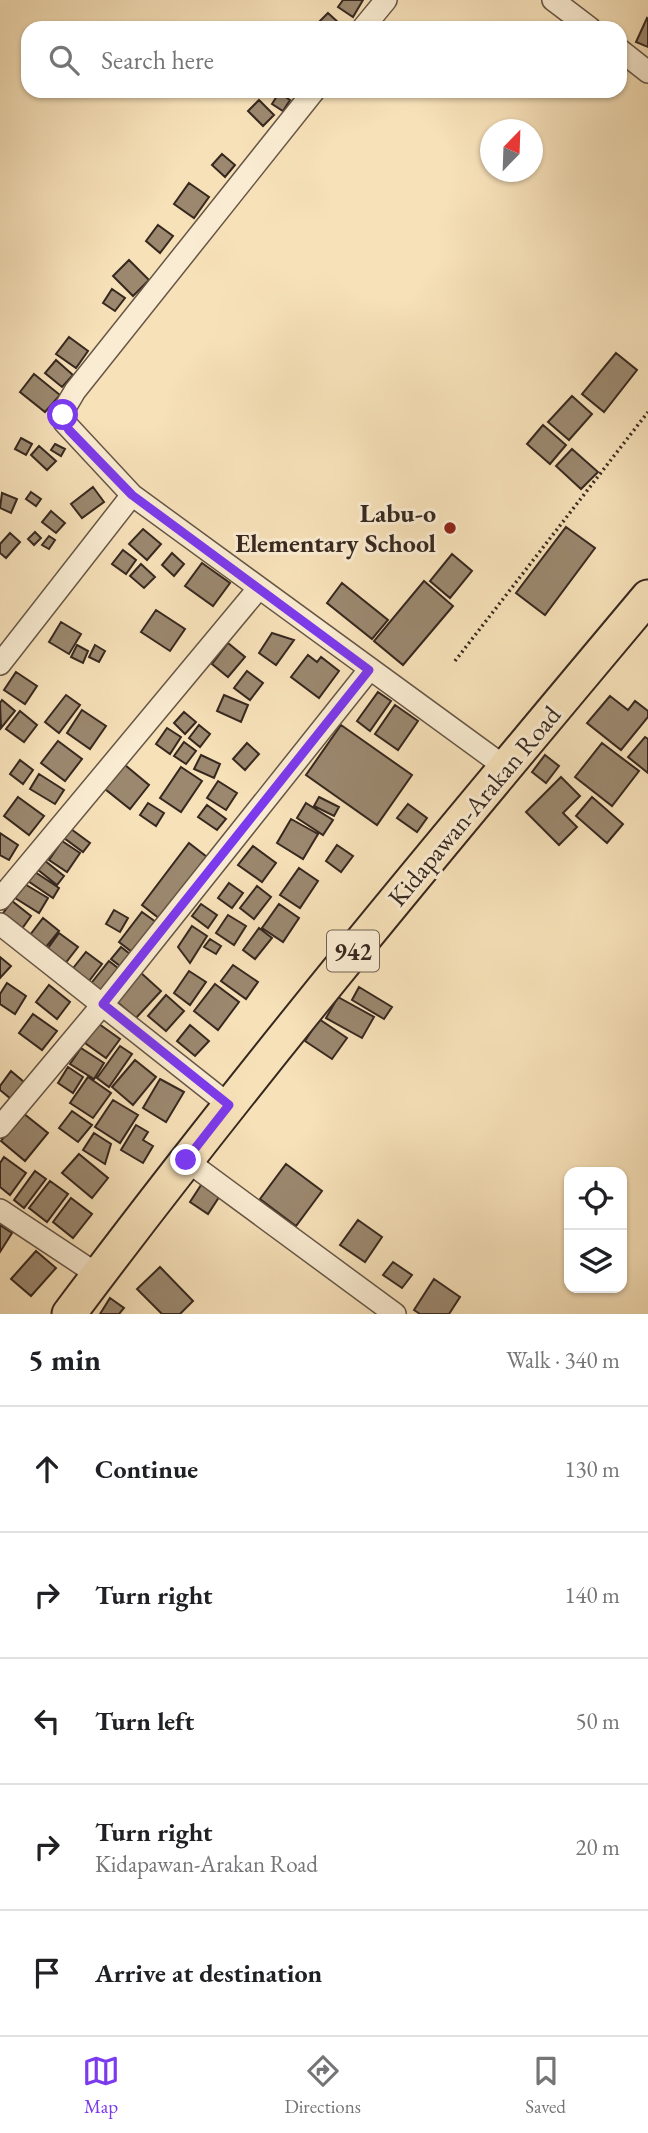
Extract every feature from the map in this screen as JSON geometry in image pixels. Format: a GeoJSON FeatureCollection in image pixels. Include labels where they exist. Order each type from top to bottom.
{"type":"FeatureCollection","features":[{"type":"Feature","properties":{"kind":"main road","name":"Kidapawan-Arakan Road"},"geometry":{"type":"LineString","coordinates":[[69,1314],[229,1105],[505,767],[648,597]]}},
{"type":"Feature","properties":{"kind":"street"},"geometry":{"type":"LineString","coordinates":[[369,21],[386,0]]}},
{"type":"Feature","properties":{"kind":"street"},"geometry":{"type":"LineString","coordinates":[[553,0],[581,21]]}},
{"type":"Feature","properties":{"kind":"street"},"geometry":{"type":"LineString","coordinates":[[627,56],[648,72]]}},
{"type":"Feature","properties":{"kind":"street"},"geometry":{"type":"LineString","coordinates":[[308,98],[69,399],[63,415],[66,426],[132,495],[505,767]]}},
{"type":"Feature","properties":{"kind":"street"},"geometry":{"type":"LineString","coordinates":[[0,664],[132,495]]}},
{"type":"Feature","properties":{"kind":"street"},"geometry":{"type":"LineString","coordinates":[[0,899],[258,589]]}},
{"type":"Feature","properties":{"kind":"street"},"geometry":{"type":"LineString","coordinates":[[0,1128],[103,1004],[369,670]]}},
{"type":"Feature","properties":{"kind":"street"},"geometry":{"type":"LineString","coordinates":[[0,924],[229,1105]]}},
{"type":"Feature","properties":{"kind":"street"},"geometry":{"type":"LineString","coordinates":[[186,1160],[395,1314]]}},
{"type":"Feature","properties":{"kind":"street"},"geometry":{"type":"LineString","coordinates":[[0,1210],[98,1275]]}},
{"type":"Feature","properties":{"kind":"path"},"geometry":{"type":"LineString","coordinates":[[456,661],[648,412]]}},
{"type":"Feature","properties":{"kind":"building"},"geometry":{"type":"Polygon","coordinates":[[[343,0],[363,0],[353,17],[338,7],[343,0]]]}},
{"type":"Feature","properties":{"kind":"building"},"geometry":{"type":"Polygon","coordinates":[[[328,13],[337,21],[320,21],[328,13]]]}},
{"type":"Feature","properties":{"kind":"building"},"geometry":{"type":"Polygon","coordinates":[[[648,19],[648,47],[636,42],[648,19]]]}},
{"type":"Feature","properties":{"kind":"building"},"geometry":{"type":"Polygon","coordinates":[[[276,98],[290,100],[283,111],[272,104],[276,98]]]}},
{"type":"Feature","properties":{"kind":"building"},"geometry":{"type":"Polygon","coordinates":[[[259,100],[274,115],[263,126],[248,111],[259,100]]]}},
{"type":"Feature","properties":{"kind":"building"},"geometry":{"type":"Polygon","coordinates":[[[222,154],[235,165],[225,177],[212,165],[222,154]]]}},
{"type":"Feature","properties":{"kind":"building"},"geometry":{"type":"Polygon","coordinates":[[[189,183],[209,197],[194,218],[174,204],[189,183]]]}},
{"type":"Feature","properties":{"kind":"building"},"geometry":{"type":"Polygon","coordinates":[[[158,225],[173,236],[160,253],[146,241],[158,225]]]}},
{"type":"Feature","properties":{"kind":"building"},"geometry":{"type":"Polygon","coordinates":[[[129,260],[149,280],[133,296],[113,276],[129,260]]]}},
{"type":"Feature","properties":{"kind":"building"},"geometry":{"type":"Polygon","coordinates":[[[112,289],[125,298],[115,311],[103,303],[112,289]]]}},
{"type":"Feature","properties":{"kind":"building"},"geometry":{"type":"Polygon","coordinates":[[[69,337],[88,351],[76,368],[56,354],[69,337]]]}},
{"type":"Feature","properties":{"kind":"building"},"geometry":{"type":"Polygon","coordinates":[[[616,353],[637,370],[604,412],[582,394],[616,353]]]}},
{"type":"Feature","properties":{"kind":"building"},"geometry":{"type":"Polygon","coordinates":[[[56,360],[73,375],[62,387],[45,373],[56,360]]]}},
{"type":"Feature","properties":{"kind":"building"},"geometry":{"type":"Polygon","coordinates":[[[34,374],[60,395],[45,412],[20,392],[34,374]]]}},
{"type":"Feature","properties":{"kind":"building"},"geometry":{"type":"Polygon","coordinates":[[[572,396],[592,414],[569,440],[548,422],[572,396]]]}},
{"type":"Feature","properties":{"kind":"building"},"geometry":{"type":"Polygon","coordinates":[[[543,425],[566,445],[550,464],[527,444],[543,425]]]}},
{"type":"Feature","properties":{"kind":"building"},"geometry":{"type":"Polygon","coordinates":[[[21,438],[32,444],[26,455],[15,449],[21,438]]]}},
{"type":"Feature","properties":{"kind":"building"},"geometry":{"type":"Polygon","coordinates":[[[55,444],[65,449],[61,456],[51,450],[55,444]]]}},
{"type":"Feature","properties":{"kind":"building"},"geometry":{"type":"Polygon","coordinates":[[[39,446],[56,461],[47,470],[31,455],[39,446]]]}},
{"type":"Feature","properties":{"kind":"building"},"geometry":{"type":"Polygon","coordinates":[[[572,449],[598,472],[581,489],[556,466],[572,449]]]}},
{"type":"Feature","properties":{"kind":"building"},"geometry":{"type":"Polygon","coordinates":[[[93,487],[104,502],[82,518],[71,504],[93,487]]]}},
{"type":"Feature","properties":{"kind":"building"},"geometry":{"type":"Polygon","coordinates":[[[31,492],[41,499],[36,506],[26,499],[31,492]]]}},
{"type":"Feature","properties":{"kind":"building"},"geometry":{"type":"Polygon","coordinates":[[[2,493],[17,499],[11,513],[0,508],[2,493]]]}},
{"type":"Feature","properties":{"kind":"building"},"geometry":{"type":"Polygon","coordinates":[[[51,511],[65,523],[56,533],[42,522],[51,511]]]}},
{"type":"Feature","properties":{"kind":"building"},"geometry":{"type":"Polygon","coordinates":[[[566,527],[595,548],[545,615],[516,593],[566,527]]]}},
{"type":"Feature","properties":{"kind":"building"},"geometry":{"type":"Polygon","coordinates":[[[143,529],[161,544],[147,560],[129,544],[143,529]]]}},
{"type":"Feature","properties":{"kind":"building"},"geometry":{"type":"Polygon","coordinates":[[[35,532],[41,538],[34,545],[28,539],[35,532]]]}},
{"type":"Feature","properties":{"kind":"building"},"geometry":{"type":"Polygon","coordinates":[[[10,533],[20,542],[6,558],[0,553],[0,544],[10,533]]]}},
{"type":"Feature","properties":{"kind":"building"},"geometry":{"type":"Polygon","coordinates":[[[49,536],[55,540],[49,549],[42,545],[49,536]]]}},
{"type":"Feature","properties":{"kind":"building"},"geometry":{"type":"Polygon","coordinates":[[[123,550],[136,560],[126,574],[112,564],[123,550]]]}},
{"type":"Feature","properties":{"kind":"building"},"geometry":{"type":"Polygon","coordinates":[[[172,553],[184,564],[174,576],[162,565],[172,553]]]}},
{"type":"Feature","properties":{"kind":"building"},"geometry":{"type":"Polygon","coordinates":[[[452,554],[472,571],[450,598],[430,581],[452,554]]]}},
{"type":"Feature","properties":{"kind":"building"},"geometry":{"type":"Polygon","coordinates":[[[202,563],[230,583],[213,606],[185,586],[202,563]]]}},
{"type":"Feature","properties":{"kind":"building"},"geometry":{"type":"Polygon","coordinates":[[[141,564],[155,577],[144,588],[130,576],[141,564]]]}},
{"type":"Feature","properties":{"kind":"building"},"geometry":{"type":"Polygon","coordinates":[[[424,581],[453,606],[403,665],[374,641],[424,581]]]}},
{"type":"Feature","properties":{"kind":"building"},"geometry":{"type":"Polygon","coordinates":[[[342,583],[388,620],[372,639],[327,603],[342,583]]]}},
{"type":"Feature","properties":{"kind":"building"},"geometry":{"type":"Polygon","coordinates":[[[156,610],[185,629],[170,651],[141,632],[156,610]]]}},
{"type":"Feature","properties":{"kind":"building"},"geometry":{"type":"Polygon","coordinates":[[[61,622],[81,634],[69,654],[49,642],[61,622]]]}},
{"type":"Feature","properties":{"kind":"building"},"geometry":{"type":"Polygon","coordinates":[[[272,633],[294,640],[276,665],[259,653],[272,633]]]}},
{"type":"Feature","properties":{"kind":"building"},"geometry":{"type":"Polygon","coordinates":[[[228,643],[245,657],[228,677],[212,664],[228,643]]]}},
{"type":"Feature","properties":{"kind":"building"},"geometry":{"type":"Polygon","coordinates":[[[77,645],[88,651],[83,663],[71,657],[77,645]]]}},
{"type":"Feature","properties":{"kind":"building"},"geometry":{"type":"Polygon","coordinates":[[[95,645],[105,651],[99,662],[89,657],[95,645]]]}},
{"type":"Feature","properties":{"kind":"building"},"geometry":{"type":"Polygon","coordinates":[[[308,655],[317,662],[321,657],[339,671],[319,698],[291,677],[308,655]]]}},
{"type":"Feature","properties":{"kind":"building"},"geometry":{"type":"Polygon","coordinates":[[[247,671],[263,683],[250,700],[234,688],[247,671]]]}},
{"type":"Feature","properties":{"kind":"building"},"geometry":{"type":"Polygon","coordinates":[[[16,672],[37,686],[25,704],[4,690],[16,672]]]}},
{"type":"Feature","properties":{"kind":"building"},"geometry":{"type":"Polygon","coordinates":[[[378,692],[391,701],[370,731],[357,721],[378,692]]]}},
{"type":"Feature","properties":{"kind":"building"},"geometry":{"type":"Polygon","coordinates":[[[66,695],[80,705],[59,733],[45,722],[66,695]]]}},
{"type":"Feature","properties":{"kind":"building"},"geometry":{"type":"Polygon","coordinates":[[[224,695],[248,705],[241,722],[217,711],[224,695]]]}},
{"type":"Feature","properties":{"kind":"building"},"geometry":{"type":"Polygon","coordinates":[[[610,696],[628,710],[635,701],[648,711],[648,717],[621,750],[587,723],[610,696]]]}},
{"type":"Feature","properties":{"kind":"building"},"geometry":{"type":"Polygon","coordinates":[[[2,700],[15,711],[1,728],[0,703],[2,700]]]}},
{"type":"Feature","properties":{"kind":"building"},"geometry":{"type":"Polygon","coordinates":[[[395,705],[418,721],[398,750],[375,734],[395,705]]]}},
{"type":"Feature","properties":{"kind":"building"},"geometry":{"type":"Polygon","coordinates":[[[82,710],[106,726],[90,749],[67,733],[82,710]]]}},
{"type":"Feature","properties":{"kind":"building"},"geometry":{"type":"Polygon","coordinates":[[[20,711],[37,725],[24,742],[6,729],[20,711]]]}},
{"type":"Feature","properties":{"kind":"building"},"geometry":{"type":"Polygon","coordinates":[[[184,712],[196,722],[185,734],[174,723],[184,712]]]}},
{"type":"Feature","properties":{"kind":"building"},"geometry":{"type":"Polygon","coordinates":[[[199,725],[210,734],[200,747],[189,738],[199,725]]]}},
{"type":"Feature","properties":{"kind":"building"},"geometry":{"type":"Polygon","coordinates":[[[341,725],[412,775],[377,825],[306,775],[341,725]]]}},
{"type":"Feature","properties":{"kind":"building"},"geometry":{"type":"Polygon","coordinates":[[[167,728],[181,737],[170,754],[156,744],[167,728]]]}},
{"type":"Feature","properties":{"kind":"building"},"geometry":{"type":"Polygon","coordinates":[[[645,737],[648,739],[648,773],[628,757],[645,737]]]}},
{"type":"Feature","properties":{"kind":"building"},"geometry":{"type":"Polygon","coordinates":[[[58,741],[82,759],[65,781],[41,763],[58,741]]]}},
{"type":"Feature","properties":{"kind":"building"},"geometry":{"type":"Polygon","coordinates":[[[184,742],[196,751],[186,764],[174,756],[184,742]]]}},
{"type":"Feature","properties":{"kind":"building"},"geometry":{"type":"Polygon","coordinates":[[[247,743],[259,754],[245,770],[233,759],[247,743]]]}},
{"type":"Feature","properties":{"kind":"building"},"geometry":{"type":"Polygon","coordinates":[[[602,743],[639,771],[612,806],[575,777],[602,743]]]}},
{"type":"Feature","properties":{"kind":"building"},"geometry":{"type":"Polygon","coordinates":[[[201,755],[220,764],[214,778],[194,769],[201,755]]]}},
{"type":"Feature","properties":{"kind":"building"},"geometry":{"type":"Polygon","coordinates":[[[545,755],[559,766],[546,783],[532,772],[545,755]]]}},
{"type":"Feature","properties":{"kind":"building"},"geometry":{"type":"Polygon","coordinates":[[[20,760],[33,770],[23,784],[10,774],[20,760]]]}},
{"type":"Feature","properties":{"kind":"building"},"geometry":{"type":"Polygon","coordinates":[[[125,765],[149,785],[130,809],[105,789],[125,765]]]}},
{"type":"Feature","properties":{"kind":"building"},"geometry":{"type":"Polygon","coordinates":[[[181,767],[202,781],[181,812],[160,798],[181,767]]]}},
{"type":"Feature","properties":{"kind":"building"},"geometry":{"type":"Polygon","coordinates":[[[39,774],[64,790],[55,804],[30,789],[39,774]]]}},
{"type":"Feature","properties":{"kind":"building"},"geometry":{"type":"Polygon","coordinates":[[[561,777],[580,796],[563,813],[577,827],[559,845],[526,812],[561,777]]]}},
{"type":"Feature","properties":{"kind":"building"},"geometry":{"type":"Polygon","coordinates":[[[218,781],[237,793],[226,810],[207,798],[218,781]]]}},
{"type":"Feature","properties":{"kind":"building"},"geometry":{"type":"Polygon","coordinates":[[[18,797],[44,816],[29,835],[4,816],[18,797]]]}},
{"type":"Feature","properties":{"kind":"building"},"geometry":{"type":"Polygon","coordinates":[[[319,797],[339,807],[334,816],[314,806],[319,797]]]}},
{"type":"Feature","properties":{"kind":"building"},"geometry":{"type":"Polygon","coordinates":[[[592,797],[623,824],[607,843],[576,816],[592,797]]]}},
{"type":"Feature","properties":{"kind":"building"},"geometry":{"type":"Polygon","coordinates":[[[148,803],[164,813],[156,826],[140,815],[148,803]]]}},
{"type":"Feature","properties":{"kind":"building"},"geometry":{"type":"Polygon","coordinates":[[[306,803],[333,820],[323,835],[297,818],[306,803]]]}},
{"type":"Feature","properties":{"kind":"building"},"geometry":{"type":"Polygon","coordinates":[[[408,804],[427,818],[417,832],[397,818],[408,804]]]}},
{"type":"Feature","properties":{"kind":"building"},"geometry":{"type":"Polygon","coordinates":[[[207,805],[226,819],[217,830],[198,817],[207,805]]]}},
{"type":"Feature","properties":{"kind":"building"},"geometry":{"type":"Polygon","coordinates":[[[291,819],[318,834],[303,859],[277,843],[291,819]]]}},
{"type":"Feature","properties":{"kind":"building"},"geometry":{"type":"Polygon","coordinates":[[[71,829],[90,843],[83,852],[64,838],[71,829]]]}},
{"type":"Feature","properties":{"kind":"building"},"geometry":{"type":"Polygon","coordinates":[[[0,833],[18,845],[9,860],[0,855],[0,833]]]}},
{"type":"Feature","properties":{"kind":"building"},"geometry":{"type":"Polygon","coordinates":[[[62,841],[80,853],[67,872],[49,860],[62,841]]]}},
{"type":"Feature","properties":{"kind":"building"},"geometry":{"type":"Polygon","coordinates":[[[189,843],[207,857],[160,919],[142,905],[189,843]]]}},
{"type":"Feature","properties":{"kind":"building"},"geometry":{"type":"Polygon","coordinates":[[[337,845],[353,856],[341,872],[326,861],[337,845]]]}},
{"type":"Feature","properties":{"kind":"building"},"geometry":{"type":"Polygon","coordinates":[[[253,846],[276,863],[262,882],[238,865],[253,846]]]}},
{"type":"Feature","properties":{"kind":"building"},"geometry":{"type":"Polygon","coordinates":[[[44,860],[64,876],[57,885],[37,869],[44,860]]]}},
{"type":"Feature","properties":{"kind":"building"},"geometry":{"type":"Polygon","coordinates":[[[299,868],[318,881],[300,908],[280,895],[299,868]]]}},
{"type":"Feature","properties":{"kind":"building"},"geometry":{"type":"Polygon","coordinates":[[[35,872],[59,888],[53,898],[28,881],[35,872]]]}},
{"type":"Feature","properties":{"kind":"building"},"geometry":{"type":"Polygon","coordinates":[[[23,883],[48,898],[39,913],[15,898],[23,883]]]}},
{"type":"Feature","properties":{"kind":"building"},"geometry":{"type":"Polygon","coordinates":[[[229,883],[243,893],[232,908],[218,898],[229,883]]]}},
{"type":"Feature","properties":{"kind":"building"},"geometry":{"type":"Polygon","coordinates":[[[257,886],[271,897],[254,919],[240,908],[257,886]]]}},
{"type":"Feature","properties":{"kind":"building"},"geometry":{"type":"Polygon","coordinates":[[[12,901],[31,916],[21,930],[1,916],[12,901]]]}},
{"type":"Feature","properties":{"kind":"building"},"geometry":{"type":"Polygon","coordinates":[[[201,904],[217,915],[208,928],[192,916],[201,904]]]}},
{"type":"Feature","properties":{"kind":"building"},"geometry":{"type":"Polygon","coordinates":[[[279,904],[299,918],[283,942],[262,928],[279,904]]]}},
{"type":"Feature","properties":{"kind":"building"},"geometry":{"type":"Polygon","coordinates":[[[114,910],[128,918],[120,932],[106,924],[114,910]]]}},
{"type":"Feature","properties":{"kind":"building"},"geometry":{"type":"Polygon","coordinates":[[[142,912],[160,925],[136,955],[119,942],[142,912]]]}},
{"type":"Feature","properties":{"kind":"building"},"geometry":{"type":"Polygon","coordinates":[[[228,915],[246,926],[234,945],[216,933],[228,915]]]}},
{"type":"Feature","properties":{"kind":"building"},"geometry":{"type":"Polygon","coordinates":[[[43,918],[59,931],[46,947],[30,935],[43,918]]]}},
{"type":"Feature","properties":{"kind":"building"},"geometry":{"type":"Polygon","coordinates":[[[192,926],[207,936],[190,963],[178,947],[192,926]]]}},
{"type":"Feature","properties":{"kind":"building"},"geometry":{"type":"Polygon","coordinates":[[[259,928],[272,938],[255,959],[243,950],[259,928]]]}},
{"type":"Feature","properties":{"kind":"building"},"geometry":{"type":"Polygon","coordinates":[[[59,933],[78,947],[64,965],[46,951],[59,933]]]}},
{"type":"Feature","properties":{"kind":"building"},"geometry":{"type":"Polygon","coordinates":[[[210,939],[221,946],[216,954],[204,947],[210,939]]]}},
{"type":"Feature","properties":{"kind":"building"},"geometry":{"type":"Polygon","coordinates":[[[121,947],[134,957],[124,969],[111,959],[121,947]]]}},
{"type":"Feature","properties":{"kind":"building"},"geometry":{"type":"Polygon","coordinates":[[[86,952],[102,964],[86,985],[70,972],[86,952]]]}},
{"type":"Feature","properties":{"kind":"building"},"geometry":{"type":"Polygon","coordinates":[[[0,957],[11,966],[0,978],[0,957]]]}},
{"type":"Feature","properties":{"kind":"building"},"geometry":{"type":"Polygon","coordinates":[[[109,961],[123,972],[103,997],[89,986],[109,961]]]}},
{"type":"Feature","properties":{"kind":"building"},"geometry":{"type":"Polygon","coordinates":[[[233,965],[258,982],[246,999],[221,981],[233,965]]]}},
{"type":"Feature","properties":{"kind":"building"},"geometry":{"type":"Polygon","coordinates":[[[189,971],[206,982],[190,1005],[174,993],[189,971]]]}},
{"type":"Feature","properties":{"kind":"building"},"geometry":{"type":"Polygon","coordinates":[[[140,972],[161,991],[136,1018],[115,1000],[140,972]]]}},
{"type":"Feature","properties":{"kind":"building"},"geometry":{"type":"Polygon","coordinates":[[[7,983],[26,996],[15,1014],[0,1004],[0,994],[7,983]]]}},
{"type":"Feature","properties":{"kind":"building"},"geometry":{"type":"Polygon","coordinates":[[[215,984],[239,1002],[218,1030],[194,1011],[215,984]]]}},
{"type":"Feature","properties":{"kind":"building"},"geometry":{"type":"Polygon","coordinates":[[[49,985],[70,1002],[57,1019],[36,1002],[49,985]]]}},
{"type":"Feature","properties":{"kind":"building"},"geometry":{"type":"Polygon","coordinates":[[[359,987],[392,1007],[384,1019],[352,1000],[359,987]]]}},
{"type":"Feature","properties":{"kind":"building"},"geometry":{"type":"Polygon","coordinates":[[[166,995],[184,1011],[166,1031],[148,1016],[166,995]]]}},
{"type":"Feature","properties":{"kind":"building"},"geometry":{"type":"Polygon","coordinates":[[[338,997],[374,1017],[362,1038],[326,1018],[338,997]]]}},
{"type":"Feature","properties":{"kind":"building"},"geometry":{"type":"Polygon","coordinates":[[[33,1014],[57,1031],[42,1050],[19,1033],[33,1014]]]}},
{"type":"Feature","properties":{"kind":"building"},"geometry":{"type":"Polygon","coordinates":[[[319,1019],[347,1038],[332,1059],[305,1041],[319,1019]]]}},
{"type":"Feature","properties":{"kind":"building"},"geometry":{"type":"Polygon","coordinates":[[[99,1024],[120,1039],[106,1058],[85,1043],[99,1024]]]}},
{"type":"Feature","properties":{"kind":"building"},"geometry":{"type":"Polygon","coordinates":[[[190,1025],[209,1041],[195,1056],[177,1041],[190,1025]]]}},
{"type":"Feature","properties":{"kind":"building"},"geometry":{"type":"Polygon","coordinates":[[[120,1046],[132,1054],[109,1087],[97,1078],[120,1046]]]}},
{"type":"Feature","properties":{"kind":"building"},"geometry":{"type":"Polygon","coordinates":[[[81,1048],[104,1063],[94,1079],[70,1064],[81,1048]]]}},
{"type":"Feature","properties":{"kind":"building"},"geometry":{"type":"Polygon","coordinates":[[[135,1060],[156,1077],[133,1105],[112,1087],[135,1060]]]}},
{"type":"Feature","properties":{"kind":"building"},"geometry":{"type":"Polygon","coordinates":[[[68,1067],[83,1077],[73,1093],[58,1083],[68,1067]]]}},
{"type":"Feature","properties":{"kind":"building"},"geometry":{"type":"Polygon","coordinates":[[[11,1071],[24,1082],[11,1099],[0,1090],[0,1086],[11,1071]]]}},
{"type":"Feature","properties":{"kind":"building"},"geometry":{"type":"Polygon","coordinates":[[[88,1077],[111,1093],[93,1118],[70,1103],[88,1077]]]}},
{"type":"Feature","properties":{"kind":"building"},"geometry":{"type":"Polygon","coordinates":[[[160,1079],[184,1092],[166,1122],[143,1108],[160,1079]]]}},
{"type":"Feature","properties":{"kind":"building"},"geometry":{"type":"Polygon","coordinates":[[[113,1100],[138,1115],[120,1143],[95,1127],[113,1100]]]}},
{"type":"Feature","properties":{"kind":"building"},"geometry":{"type":"Polygon","coordinates":[[[72,1111],[92,1125],[78,1142],[59,1128],[72,1111]]]}},
{"type":"Feature","properties":{"kind":"building"},"geometry":{"type":"Polygon","coordinates":[[[23,1113],[48,1133],[25,1161],[1,1141],[23,1113]]]}},
{"type":"Feature","properties":{"kind":"building"},"geometry":{"type":"Polygon","coordinates":[[[136,1125],[148,1132],[143,1140],[153,1146],[143,1163],[121,1150],[136,1125]]]}},
{"type":"Feature","properties":{"kind":"building"},"geometry":{"type":"Polygon","coordinates":[[[94,1133],[111,1144],[105,1164],[83,1150],[94,1133]]]}},
{"type":"Feature","properties":{"kind":"building"},"geometry":{"type":"Polygon","coordinates":[[[79,1154],[108,1178],[92,1198],[62,1173],[79,1154]]]}},
{"type":"Feature","properties":{"kind":"building"},"geometry":{"type":"Polygon","coordinates":[[[4,1157],[26,1173],[10,1195],[0,1187],[0,1163],[4,1157]]]}},
{"type":"Feature","properties":{"kind":"building"},"geometry":{"type":"Polygon","coordinates":[[[286,1164],[322,1191],[296,1226],[260,1199],[286,1164]]]}},
{"type":"Feature","properties":{"kind":"building"},"geometry":{"type":"Polygon","coordinates":[[[35,1171],[46,1179],[24,1208],[14,1200],[35,1171]]]}},
{"type":"Feature","properties":{"kind":"building"},"geometry":{"type":"Polygon","coordinates":[[[205,1179],[223,1191],[208,1214],[190,1202],[205,1179]]]}},
{"type":"Feature","properties":{"kind":"building"},"geometry":{"type":"Polygon","coordinates":[[[50,1181],[68,1194],[47,1222],[29,1208],[50,1181]]]}},
{"type":"Feature","properties":{"kind":"building"},"geometry":{"type":"Polygon","coordinates":[[[71,1198],[92,1214],[73,1238],[53,1222],[71,1198]]]}},
{"type":"Feature","properties":{"kind":"building"},"geometry":{"type":"Polygon","coordinates":[[[358,1220],[382,1237],[365,1262],[340,1245],[358,1220]]]}},
{"type":"Feature","properties":{"kind":"building"},"geometry":{"type":"Polygon","coordinates":[[[0,1225],[12,1233],[0,1252],[0,1225]]]}},
{"type":"Feature","properties":{"kind":"building"},"geometry":{"type":"Polygon","coordinates":[[[36,1251],[56,1268],[31,1296],[11,1279],[36,1251]]]}},
{"type":"Feature","properties":{"kind":"building"},"geometry":{"type":"Polygon","coordinates":[[[393,1262],[412,1275],[402,1288],[383,1275],[393,1262]]]}},
{"type":"Feature","properties":{"kind":"building"},"geometry":{"type":"Polygon","coordinates":[[[160,1267],[193,1301],[180,1314],[162,1314],[137,1289],[160,1267]]]}},
{"type":"Feature","properties":{"kind":"building"},"geometry":{"type":"Polygon","coordinates":[[[434,1279],[460,1297],[449,1314],[420,1314],[414,1310],[434,1279]]]}},
{"type":"Feature","properties":{"kind":"building"},"geometry":{"type":"Polygon","coordinates":[[[110,1298],[124,1308],[119,1314],[100,1314],[110,1298]]]}},
{"type":"Feature","properties":{"kind":"place","name":"Labu-o Elementary School"},"geometry":{"type":"Point","coordinates":[450,528]}},
{"type":"Feature","properties":{"kind":"route"},"geometry":{"type":"LineString","coordinates":[[63,415],[69,430],[132,495],[369,670],[103,1004],[229,1105],[186,1160]]}}]}
